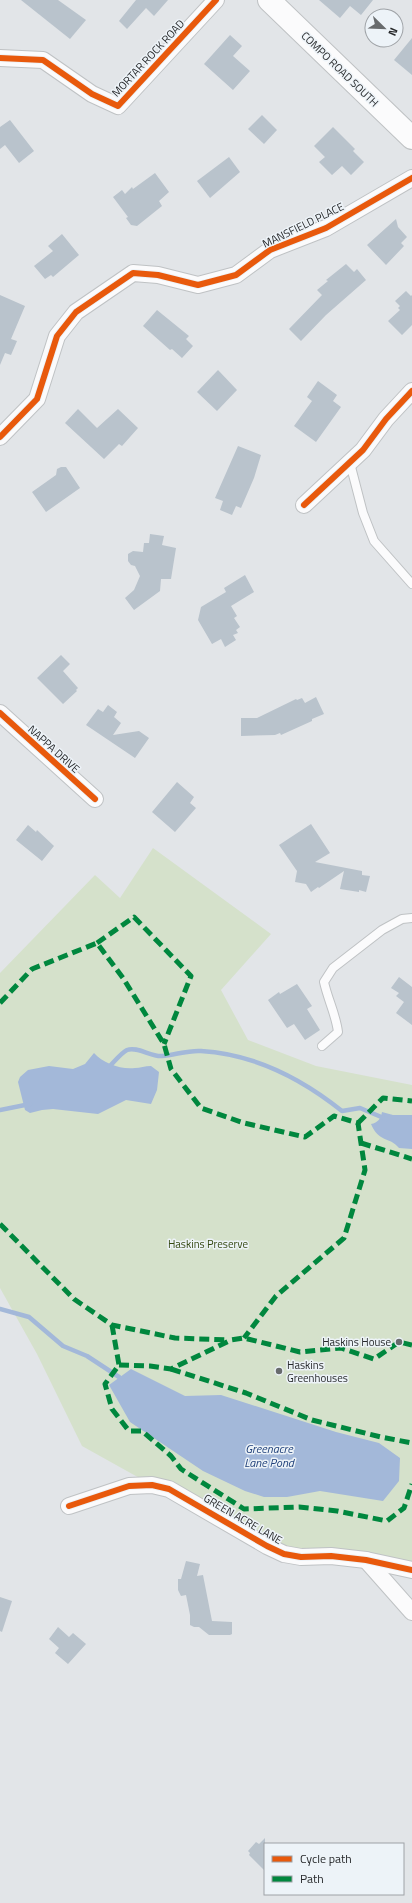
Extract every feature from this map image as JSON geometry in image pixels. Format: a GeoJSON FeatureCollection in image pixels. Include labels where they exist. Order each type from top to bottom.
{"type":"FeatureCollection","features":[{"type":"Feature","properties":{"kind":"main road","name":"COMPO ROAD SOUTH"},"geometry":{"type":"LineString","coordinates":[[269,0],[412,138]]}},
{"type":"Feature","properties":{"kind":"street","name":"MORTAR ROCK ROAD"},"geometry":{"type":"LineString","coordinates":[[0,58],[43,60],[92,94],[118,106],[216,0]]}},
{"type":"Feature","properties":{"kind":"street","name":"MANSFIELD PLACE"},"geometry":{"type":"LineString","coordinates":[[0,437],[38,399],[57,336],[76,312],[132,273],[158,275],[198,285],[236,275],[270,250],[326,228],[412,178]]}},
{"type":"Feature","properties":{"kind":"street"},"geometry":{"type":"LineString","coordinates":[[304,505],[363,450],[386,420],[412,391]]}},
{"type":"Feature","properties":{"kind":"street","name":"NAPPA DRIVE"},"geometry":{"type":"LineString","coordinates":[[0,713],[96,799]]}},
{"type":"Feature","properties":{"kind":"street","name":"GREEN ACRE LANE"},"geometry":{"type":"LineString","coordinates":[[69,1506],[129,1486],[152,1485],[169,1489],[267,1546],[284,1554],[301,1557],[332,1556],[366,1560],[412,1570]]}},
{"type":"Feature","properties":{"kind":"street"},"geometry":{"type":"LineString","coordinates":[[366,1560],[410,1603]]}},
{"type":"Feature","properties":{"kind":"lane"},"geometry":{"type":"LineString","coordinates":[[350,463],[363,513],[374,542],[412,584]]}},
{"type":"Feature","properties":{"kind":"lane"},"geometry":{"type":"LineString","coordinates":[[322,1046],[338,1032],[336,1020],[328,999],[324,982],[333,968],[382,930],[402,919],[412,918]]}},
{"type":"Feature","properties":{"kind":"green space","name":"Haskins Preserve"},"geometry":{"type":"Polygon","coordinates":[[[153,848],[271,934],[221,990],[248,1040],[316,1066],[412,1085],[412,1570],[301,1557],[152,1485],[82,1446],[37,1354],[0,1288],[0,973],[95,875],[120,898],[153,848]]]}},
{"type":"Feature","properties":{"kind":"water"},"geometry":{"type":"Polygon","coordinates":[[[94,1053],[107,1063],[118,1067],[137,1068],[151,1066],[159,1072],[157,1090],[151,1104],[126,1100],[98,1114],[53,1109],[30,1113],[25,1110],[18,1082],[20,1077],[28,1070],[49,1066],[73,1069],[85,1064],[94,1053]]]}},
{"type":"Feature","properties":{"kind":"water"},"geometry":{"type":"Polygon","coordinates":[[[382,1112],[393,1115],[412,1115],[412,1149],[399,1148],[392,1142],[377,1134],[371,1124],[376,1123],[379,1120],[382,1112]]]}},
{"type":"Feature","properties":{"kind":"water","name":"Greenacre Lane Pond"},"geometry":{"type":"Polygon","coordinates":[[[131,1369],[185,1396],[221,1395],[336,1432],[379,1443],[400,1458],[399,1481],[383,1501],[320,1491],[287,1497],[264,1497],[245,1491],[203,1471],[130,1422],[109,1385],[131,1369]]]}},
{"type":"Feature","properties":{"kind":"building"},"geometry":{"type":"Polygon","coordinates":[[[21,0],[58,0],[86,20],[70,39],[21,0]]]}},
{"type":"Feature","properties":{"kind":"building"},"geometry":{"type":"Polygon","coordinates":[[[136,0],[168,0],[154,16],[146,8],[127,29],[119,21],[136,0]]]}},
{"type":"Feature","properties":{"kind":"building"},"geometry":{"type":"Polygon","coordinates":[[[319,0],[373,0],[367,8],[364,8],[364,11],[361,15],[350,6],[340,18],[319,0]]]}},
{"type":"Feature","properties":{"kind":"building"},"geometry":{"type":"Polygon","coordinates":[[[230,35],[242,46],[233,56],[250,71],[233,90],[204,64],[230,35]]]}},
{"type":"Feature","properties":{"kind":"building"},"geometry":{"type":"Polygon","coordinates":[[[412,38],[412,75],[394,60],[412,38]]]}},
{"type":"Feature","properties":{"kind":"building"},"geometry":{"type":"Polygon","coordinates":[[[262,115],[277,130],[264,144],[248,129],[262,115]]]}},
{"type":"Feature","properties":{"kind":"building"},"geometry":{"type":"Polygon","coordinates":[[[10,120],[34,151],[19,163],[5,145],[0,149],[0,127],[10,120]]]}},
{"type":"Feature","properties":{"kind":"building"},"geometry":{"type":"Polygon","coordinates":[[[333,127],[355,149],[353,151],[364,162],[351,175],[342,166],[332,175],[319,162],[325,157],[314,146],[333,127]]]}},
{"type":"Feature","properties":{"kind":"building"},"geometry":{"type":"Polygon","coordinates":[[[229,157],[240,172],[210,198],[197,181],[229,157]]]}},
{"type":"Feature","properties":{"kind":"building"},"geometry":{"type":"Polygon","coordinates":[[[155,173],[169,192],[159,201],[162,206],[137,226],[131,225],[126,218],[128,217],[113,197],[122,190],[125,194],[132,187],[133,189],[155,173]]]}},
{"type":"Feature","properties":{"kind":"building"},"geometry":{"type":"Polygon","coordinates":[[[396,219],[398,227],[407,237],[401,243],[404,246],[386,265],[367,245],[396,219]]]}},
{"type":"Feature","properties":{"kind":"building"},"geometry":{"type":"Polygon","coordinates":[[[62,234],[79,255],[53,277],[51,275],[45,279],[34,266],[53,251],[48,246],[62,234]]]}},
{"type":"Feature","properties":{"kind":"building"},"geometry":{"type":"Polygon","coordinates":[[[346,264],[354,272],[357,269],[366,280],[326,315],[301,341],[289,329],[322,295],[317,290],[328,281],[326,280],[346,264]]]}},
{"type":"Feature","properties":{"kind":"building"},"geometry":{"type":"Polygon","coordinates":[[[406,291],[411,296],[412,295],[412,325],[402,335],[388,321],[400,310],[398,308],[400,306],[395,301],[406,291]]]}},
{"type":"Feature","properties":{"kind":"building"},"geometry":{"type":"Polygon","coordinates":[[[0,295],[25,306],[11,339],[17,341],[11,355],[5,353],[0,365],[0,295]]]}},
{"type":"Feature","properties":{"kind":"building"},"geometry":{"type":"Polygon","coordinates":[[[157,310],[189,336],[186,339],[193,346],[182,358],[172,349],[170,350],[143,326],[157,310]]]}},
{"type":"Feature","properties":{"kind":"building"},"geometry":{"type":"Polygon","coordinates":[[[218,370],[237,390],[217,411],[197,392],[218,370]]]}},
{"type":"Feature","properties":{"kind":"building"},"geometry":{"type":"Polygon","coordinates":[[[318,381],[337,395],[333,401],[341,407],[316,442],[294,426],[312,401],[307,397],[318,381]]]}},
{"type":"Feature","properties":{"kind":"building"},"geometry":{"type":"Polygon","coordinates":[[[78,409],[97,428],[118,409],[138,428],[122,446],[119,444],[104,459],[65,423],[78,409]]]}},
{"type":"Feature","properties":{"kind":"building"},"geometry":{"type":"Polygon","coordinates":[[[238,446],[261,455],[254,478],[241,508],[236,506],[232,515],[220,510],[223,501],[215,498],[238,446]]]}},
{"type":"Feature","properties":{"kind":"building"},"geometry":{"type":"Polygon","coordinates":[[[66,467],[80,488],[46,512],[32,492],[56,475],[57,469],[66,467]]]}},
{"type":"Feature","properties":{"kind":"building"},"geometry":{"type":"Polygon","coordinates":[[[150,534],[164,536],[162,545],[176,548],[171,579],[161,579],[160,591],[134,610],[125,598],[134,590],[140,576],[135,566],[131,565],[128,561],[128,554],[133,551],[143,552],[144,543],[149,543],[150,534]]]}},
{"type":"Feature","properties":{"kind":"building"},"geometry":{"type":"Polygon","coordinates":[[[245,575],[254,592],[231,606],[237,616],[234,618],[240,627],[236,630],[238,633],[233,635],[236,640],[225,647],[221,639],[212,644],[198,620],[201,607],[226,592],[224,588],[245,575]]]}},
{"type":"Feature","properties":{"kind":"building"},"geometry":{"type":"Polygon","coordinates":[[[61,655],[70,664],[63,671],[78,688],[76,690],[77,691],[63,704],[37,678],[61,655]]]}},
{"type":"Feature","properties":{"kind":"building"},"geometry":{"type":"Polygon","coordinates":[[[316,697],[324,714],[312,719],[312,721],[281,735],[280,733],[275,735],[241,736],[241,718],[257,718],[296,699],[302,698],[305,703],[316,697]]]}},
{"type":"Feature","properties":{"kind":"building"},"geometry":{"type":"Polygon","coordinates":[[[108,705],[117,712],[114,717],[121,723],[113,735],[139,731],[149,738],[135,758],[86,725],[98,709],[103,712],[108,705]]]}},
{"type":"Feature","properties":{"kind":"building"},"geometry":{"type":"Polygon","coordinates":[[[177,782],[194,797],[190,803],[196,808],[175,832],[152,812],[177,782]]]}},
{"type":"Feature","properties":{"kind":"building"},"geometry":{"type":"Polygon","coordinates":[[[311,824],[330,853],[315,862],[362,871],[362,875],[370,876],[366,892],[340,889],[344,871],[311,892],[306,884],[295,882],[297,871],[279,845],[311,824]]]}},
{"type":"Feature","properties":{"kind":"building"},"geometry":{"type":"Polygon","coordinates":[[[28,825],[36,832],[37,830],[54,846],[42,861],[16,840],[28,825]]]}},
{"type":"Feature","properties":{"kind":"building"},"geometry":{"type":"Polygon","coordinates":[[[399,977],[412,987],[412,1025],[396,1013],[404,1002],[396,996],[399,993],[391,988],[399,977]]]}},
{"type":"Feature","properties":{"kind":"building"},"geometry":{"type":"Polygon","coordinates":[[[297,984],[312,1006],[307,1009],[320,1030],[305,1040],[294,1024],[287,1028],[268,1000],[279,992],[280,994],[297,984]]]}},
{"type":"Feature","properties":{"kind":"building"},"geometry":{"type":"Polygon","coordinates":[[[186,1561],[200,1564],[197,1576],[203,1575],[212,1621],[232,1622],[232,1634],[209,1635],[199,1627],[190,1625],[190,1615],[186,1595],[181,1596],[178,1590],[178,1579],[181,1579],[186,1561]]]}},
{"type":"Feature","properties":{"kind":"building"},"geometry":{"type":"Polygon","coordinates":[[[0,1597],[12,1601],[2,1632],[0,1631],[0,1597]]]}},
{"type":"Feature","properties":{"kind":"building"},"geometry":{"type":"Polygon","coordinates":[[[58,1627],[69,1637],[73,1633],[86,1644],[68,1664],[55,1653],[59,1648],[49,1639],[58,1627]]]}},
{"type":"Feature","properties":{"kind":"building"},"geometry":{"type":"Polygon","coordinates":[[[265,1838],[264,1870],[249,1855],[250,1853],[248,1851],[256,1842],[259,1844],[265,1838]]]}},
{"type":"Feature","properties":{"kind":"waterway"},"geometry":{"type":"LineString","coordinates":[[109,1067],[122,1053],[131,1049],[140,1050],[158,1056],[196,1051],[220,1053],[239,1057],[276,1070],[327,1099],[342,1111],[360,1108],[386,1119]]}},
{"type":"Feature","properties":{"kind":"waterway"},"geometry":{"type":"LineString","coordinates":[[0,1110],[30,1104]]}},
{"type":"Feature","properties":{"kind":"waterway"},"geometry":{"type":"LineString","coordinates":[[0,1309],[29,1317],[63,1346],[87,1356],[119,1377]]}},
{"type":"Feature","properties":{"kind":"marked path"},"geometry":{"type":"LineString","coordinates":[[97,943],[134,917],[191,976],[164,1044]]}},
{"type":"Feature","properties":{"kind":"marked path"},"geometry":{"type":"LineString","coordinates":[[0,1003],[32,969],[97,943],[123,978],[164,1044],[171,1069],[201,1108],[244,1123],[305,1137],[334,1116],[358,1123],[365,1170],[344,1238],[276,1296],[244,1338]]}},
{"type":"Feature","properties":{"kind":"marked path"},"geometry":{"type":"LineString","coordinates":[[358,1123],[383,1098],[412,1101]]}},
{"type":"Feature","properties":{"kind":"marked path"},"geometry":{"type":"LineString","coordinates":[[361,1143],[412,1159]]}},
{"type":"Feature","properties":{"kind":"marked path"},"geometry":{"type":"LineString","coordinates":[[0,1224],[74,1299],[112,1325],[175,1338],[229,1340]]}},
{"type":"Feature","properties":{"kind":"marked path"},"geometry":{"type":"LineString","coordinates":[[112,1325],[119,1365],[105,1384],[112,1409],[129,1431],[142,1431],[171,1456],[181,1469],[244,1509],[299,1507],[337,1511],[387,1521],[404,1508],[412,1484]]}},
{"type":"Feature","properties":{"kind":"marked path"},"geometry":{"type":"LineString","coordinates":[[119,1365],[150,1366],[171,1369],[231,1340],[244,1338],[300,1352],[341,1348],[374,1359],[399,1342],[412,1345]]}},
{"type":"Feature","properties":{"kind":"marked path"},"geometry":{"type":"LineString","coordinates":[[171,1369],[246,1393],[312,1420],[412,1443]]}},
{"type":"Feature","properties":{"kind":"cycle path"},"geometry":{"type":"LineString","coordinates":[[0,58],[43,60],[92,94],[118,106],[216,0]]}},
{"type":"Feature","properties":{"kind":"cycle path"},"geometry":{"type":"LineString","coordinates":[[0,437],[37,399],[57,336],[76,312],[133,273],[158,275],[198,285],[236,275],[270,250],[326,228],[412,178]]}},
{"type":"Feature","properties":{"kind":"cycle path"},"geometry":{"type":"LineString","coordinates":[[304,505],[363,450],[386,419],[412,391]]}},
{"type":"Feature","properties":{"kind":"cycle path"},"geometry":{"type":"LineString","coordinates":[[0,713],[95,799]]}},
{"type":"Feature","properties":{"kind":"cycle path"},"geometry":{"type":"LineString","coordinates":[[69,1506],[129,1486],[152,1485],[169,1489],[267,1546],[284,1554],[301,1557],[331,1556],[366,1560],[412,1570]]}},
{"type":"Feature","properties":{"kind":"place","name":"Haskins House"},"geometry":{"type":"Point","coordinates":[399,1342]}},
{"type":"Feature","properties":{"kind":"place","name":"Haskins Greenhouses"},"geometry":{"type":"Point","coordinates":[279,1371]}}]}
